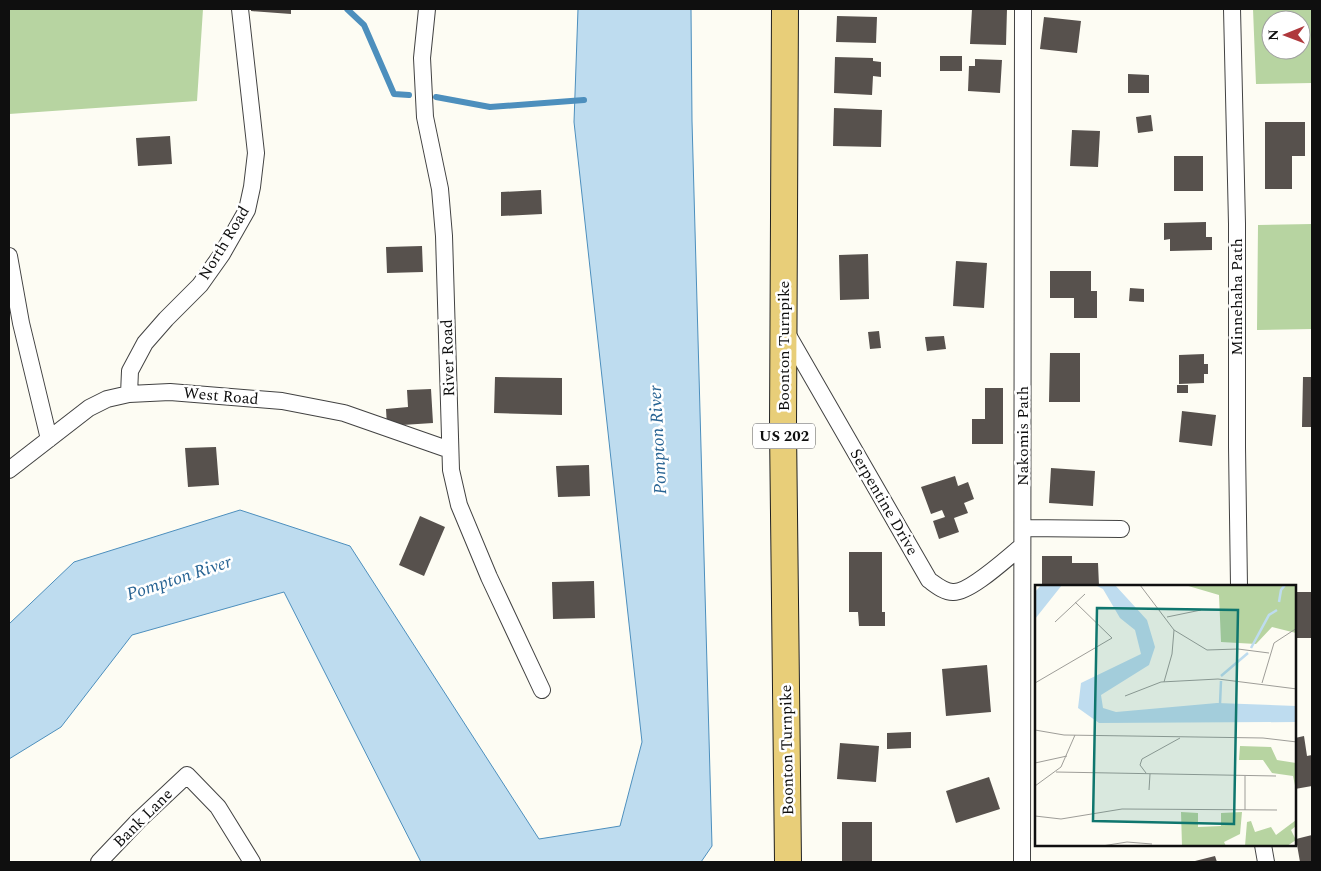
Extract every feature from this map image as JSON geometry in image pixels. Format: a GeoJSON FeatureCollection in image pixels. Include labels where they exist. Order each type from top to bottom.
{"type":"FeatureCollection","features":[{"type":"Feature","properties":{"kind":"main road","name":"Boonton Turnpike"},"geometry":{"type":"LineString","coordinates":[[785,9],[784,428],[788,862]]}},
{"type":"Feature","properties":{"kind":"street","name":"North Road"},"geometry":{"type":"LineString","coordinates":[[129,394],[130,371],[145,343],[200,285],[222,254],[247,210],[256,153],[240,9]]}},
{"type":"Feature","properties":{"kind":"street","name":"River Road"},"geometry":{"type":"LineString","coordinates":[[427,9],[422,58],[426,117],[440,189],[444,236],[451,470],[459,505],[489,577],[542,690]]}},
{"type":"Feature","properties":{"kind":"street","name":"Nakomis Path"},"geometry":{"type":"LineString","coordinates":[[1022,862],[1024,9]]}},
{"type":"Feature","properties":{"kind":"street","name":"Minnehaha Path"},"geometry":{"type":"LineString","coordinates":[[1232,9],[1237,224],[1237,448],[1240,585]]}},
{"type":"Feature","properties":{"kind":"street"},"geometry":{"type":"LineString","coordinates":[[9,256],[21,323],[50,438]]}},
{"type":"Feature","properties":{"kind":"street","name":"Serpentine Drive"},"geometry":{"type":"LineString","coordinates":[[784,328],[929,580],[941,589],[954,592],[970,588],[1022,546]]}},
{"type":"Feature","properties":{"kind":"street","name":"West Road"},"geometry":{"type":"LineString","coordinates":[[9,470],[89,408],[107,400],[129,394],[170,392],[282,401],[344,413],[450,450]]}},
{"type":"Feature","properties":{"kind":"street"},"geometry":{"type":"LineString","coordinates":[[1023,528],[1121,530]]}},
{"type":"Feature","properties":{"kind":"street","name":"Bank Lane"},"geometry":{"type":"LineString","coordinates":[[99,862],[139,820],[187,775],[218,807],[252,862]]}},
{"type":"Feature","properties":{"kind":"street"},"geometry":{"type":"LineString","coordinates":[[1263,846],[1266,862]]}},
{"type":"Feature","properties":{"kind":"green space"},"geometry":{"type":"Polygon","coordinates":[[[9,9],[203,9],[197,101],[9,114],[9,9]]]}},
{"type":"Feature","properties":{"kind":"green space"},"geometry":{"type":"Polygon","coordinates":[[[1253,9],[1312,9],[1312,83],[1256,84],[1253,9]]]}},
{"type":"Feature","properties":{"kind":"green space"},"geometry":{"type":"Polygon","coordinates":[[[1312,224],[1312,329],[1257,330],[1258,225],[1312,224]]]}},
{"type":"Feature","properties":{"kind":"water","name":"Pompton River"},"geometry":{"type":"Polygon","coordinates":[[[578,9],[691,9],[692,121],[712,846],[701,862],[421,862],[284,592],[132,635],[61,727],[9,759],[9,624],[74,562],[240,510],[350,546],[539,839],[620,826],[642,742],[574,122],[578,9]]]}},
{"type":"Feature","properties":{"kind":"building"},"geometry":{"type":"Polygon","coordinates":[[[251,9],[291,9],[291,14],[251,11],[251,9]]]}},
{"type":"Feature","properties":{"kind":"building"},"geometry":{"type":"Polygon","coordinates":[[[972,9],[1007,9],[1006,45],[970,44],[972,9]]]}},
{"type":"Feature","properties":{"kind":"building"},"geometry":{"type":"Polygon","coordinates":[[[837,16],[877,17],[876,43],[836,42],[837,16]]]}},
{"type":"Feature","properties":{"kind":"building"},"geometry":{"type":"Polygon","coordinates":[[[1044,17],[1081,21],[1077,53],[1040,49],[1044,17]]]}},
{"type":"Feature","properties":{"kind":"building"},"geometry":{"type":"Polygon","coordinates":[[[940,56],[962,56],[962,71],[940,71],[940,56]]]}},
{"type":"Feature","properties":{"kind":"building"},"geometry":{"type":"Polygon","coordinates":[[[835,57],[873,58],[873,61],[881,62],[881,77],[873,76],[872,95],[834,93],[835,57]]]}},
{"type":"Feature","properties":{"kind":"building"},"geometry":{"type":"Polygon","coordinates":[[[975,59],[1002,60],[1000,93],[968,91],[969,66],[975,66],[975,59]]]}},
{"type":"Feature","properties":{"kind":"building"},"geometry":{"type":"Polygon","coordinates":[[[1128,74],[1149,75],[1149,93],[1128,93],[1128,74]]]}},
{"type":"Feature","properties":{"kind":"building"},"geometry":{"type":"Polygon","coordinates":[[[834,108],[882,110],[881,147],[833,146],[834,108]]]}},
{"type":"Feature","properties":{"kind":"building"},"geometry":{"type":"Polygon","coordinates":[[[1151,115],[1153,131],[1138,133],[1136,117],[1151,115]]]}},
{"type":"Feature","properties":{"kind":"building"},"geometry":{"type":"Polygon","coordinates":[[[1265,122],[1305,122],[1305,156],[1292,156],[1292,189],[1265,189],[1265,122]]]}},
{"type":"Feature","properties":{"kind":"building"},"geometry":{"type":"Polygon","coordinates":[[[1072,130],[1100,131],[1098,167],[1070,166],[1072,130]]]}},
{"type":"Feature","properties":{"kind":"building"},"geometry":{"type":"Polygon","coordinates":[[[170,136],[172,164],[138,166],[136,138],[170,136]]]}},
{"type":"Feature","properties":{"kind":"building"},"geometry":{"type":"Polygon","coordinates":[[[1174,156],[1203,156],[1203,191],[1174,191],[1174,156]]]}},
{"type":"Feature","properties":{"kind":"building"},"geometry":{"type":"Polygon","coordinates":[[[541,190],[542,214],[501,216],[501,192],[541,190]]]}},
{"type":"Feature","properties":{"kind":"building"},"geometry":{"type":"Polygon","coordinates":[[[1206,222],[1206,237],[1212,237],[1212,250],[1170,251],[1170,239],[1164,240],[1164,223],[1206,222]]]}},
{"type":"Feature","properties":{"kind":"building"},"geometry":{"type":"Polygon","coordinates":[[[422,246],[423,272],[387,273],[386,247],[422,246]]]}},
{"type":"Feature","properties":{"kind":"building"},"geometry":{"type":"Polygon","coordinates":[[[868,254],[869,299],[840,300],[839,255],[868,254]]]}},
{"type":"Feature","properties":{"kind":"building"},"geometry":{"type":"Polygon","coordinates":[[[956,261],[987,263],[984,308],[953,306],[956,261]]]}},
{"type":"Feature","properties":{"kind":"building"},"geometry":{"type":"Polygon","coordinates":[[[1050,271],[1091,271],[1091,291],[1097,291],[1097,318],[1074,318],[1074,298],[1050,298],[1050,271]]]}},
{"type":"Feature","properties":{"kind":"building"},"geometry":{"type":"Polygon","coordinates":[[[1130,288],[1144,289],[1144,302],[1129,301],[1130,288]]]}},
{"type":"Feature","properties":{"kind":"building"},"geometry":{"type":"Polygon","coordinates":[[[879,331],[881,348],[870,349],[868,332],[879,331]]]}},
{"type":"Feature","properties":{"kind":"building"},"geometry":{"type":"Polygon","coordinates":[[[944,336],[946,349],[927,351],[925,337],[944,336]]]}},
{"type":"Feature","properties":{"kind":"building"},"geometry":{"type":"Polygon","coordinates":[[[1050,353],[1080,353],[1080,402],[1049,402],[1050,353]]]}},
{"type":"Feature","properties":{"kind":"building"},"geometry":{"type":"Polygon","coordinates":[[[1204,354],[1204,364],[1208,364],[1208,374],[1204,374],[1204,383],[1179,384],[1179,355],[1204,354]]]}},
{"type":"Feature","properties":{"kind":"building"},"geometry":{"type":"Polygon","coordinates":[[[495,377],[562,378],[562,415],[494,413],[495,377]]]}},
{"type":"Feature","properties":{"kind":"building"},"geometry":{"type":"Polygon","coordinates":[[[1303,377],[1312,377],[1312,427],[1302,427],[1303,377]]]}},
{"type":"Feature","properties":{"kind":"building"},"geometry":{"type":"Polygon","coordinates":[[[1177,385],[1188,385],[1188,393],[1177,393],[1177,385]]]}},
{"type":"Feature","properties":{"kind":"building"},"geometry":{"type":"Polygon","coordinates":[[[985,388],[1003,388],[1003,444],[972,444],[972,419],[985,419],[985,388]]]}},
{"type":"Feature","properties":{"kind":"building"},"geometry":{"type":"Polygon","coordinates":[[[431,389],[433,423],[387,426],[386,409],[408,407],[407,390],[431,389]]]}},
{"type":"Feature","properties":{"kind":"building"},"geometry":{"type":"Polygon","coordinates":[[[1182,411],[1216,415],[1212,446],[1179,442],[1182,411]]]}},
{"type":"Feature","properties":{"kind":"building"},"geometry":{"type":"Polygon","coordinates":[[[216,447],[219,485],[188,487],[185,448],[216,447]]]}},
{"type":"Feature","properties":{"kind":"building"},"geometry":{"type":"Polygon","coordinates":[[[589,465],[590,496],[558,497],[556,466],[589,465]]]}},
{"type":"Feature","properties":{"kind":"building"},"geometry":{"type":"Polygon","coordinates":[[[1051,468],[1095,471],[1093,506],[1049,503],[1051,468]]]}},
{"type":"Feature","properties":{"kind":"building"},"geometry":{"type":"Polygon","coordinates":[[[955,476],[958,486],[968,482],[974,499],[964,503],[968,513],[954,518],[959,532],[939,539],[933,521],[945,517],[942,510],[931,514],[921,487],[955,476]]]}},
{"type":"Feature","properties":{"kind":"building"},"geometry":{"type":"Polygon","coordinates":[[[420,516],[445,527],[424,576],[399,565],[420,516]]]}},
{"type":"Feature","properties":{"kind":"building"},"geometry":{"type":"Polygon","coordinates":[[[849,552],[882,552],[882,612],[885,612],[885,626],[859,626],[858,612],[849,612],[849,552]]]}},
{"type":"Feature","properties":{"kind":"building"},"geometry":{"type":"Polygon","coordinates":[[[1042,556],[1072,556],[1072,563],[1098,563],[1099,585],[1042,585],[1042,556]]]}},
{"type":"Feature","properties":{"kind":"building"},"geometry":{"type":"Polygon","coordinates":[[[594,581],[595,618],[553,619],[552,582],[594,581]]]}},
{"type":"Feature","properties":{"kind":"building"},"geometry":{"type":"Polygon","coordinates":[[[1296,592],[1312,592],[1312,638],[1296,638],[1296,592]]]}},
{"type":"Feature","properties":{"kind":"building"},"geometry":{"type":"Polygon","coordinates":[[[987,665],[991,712],[946,716],[942,669],[987,665]]]}},
{"type":"Feature","properties":{"kind":"building"},"geometry":{"type":"Polygon","coordinates":[[[911,732],[911,748],[887,749],[887,733],[911,732]]]}},
{"type":"Feature","properties":{"kind":"building"},"geometry":{"type":"Polygon","coordinates":[[[1304,736],[1307,756],[1312,755],[1312,786],[1296,789],[1296,738],[1304,736]]]}},
{"type":"Feature","properties":{"kind":"building"},"geometry":{"type":"Polygon","coordinates":[[[840,743],[879,746],[876,782],[837,779],[840,743]]]}},
{"type":"Feature","properties":{"kind":"building"},"geometry":{"type":"Polygon","coordinates":[[[989,777],[1000,809],[956,823],[946,791],[989,777]]]}},
{"type":"Feature","properties":{"kind":"building"},"geometry":{"type":"Polygon","coordinates":[[[842,822],[872,822],[872,862],[842,862],[842,822]]]}},
{"type":"Feature","properties":{"kind":"building"},"geometry":{"type":"Polygon","coordinates":[[[1312,835],[1312,862],[1300,862],[1296,839],[1312,835]]]}},
{"type":"Feature","properties":{"kind":"building"},"geometry":{"type":"Polygon","coordinates":[[[1215,856],[1217,862],[1191,862],[1215,856]]]}},
{"type":"Feature","properties":{"kind":"waterway"},"geometry":{"type":"LineString","coordinates":[[347,9],[364,25],[394,94],[409,95]]}},
{"type":"Feature","properties":{"kind":"waterway"},"geometry":{"type":"LineString","coordinates":[[436,97],[490,107],[584,100]]}}]}
